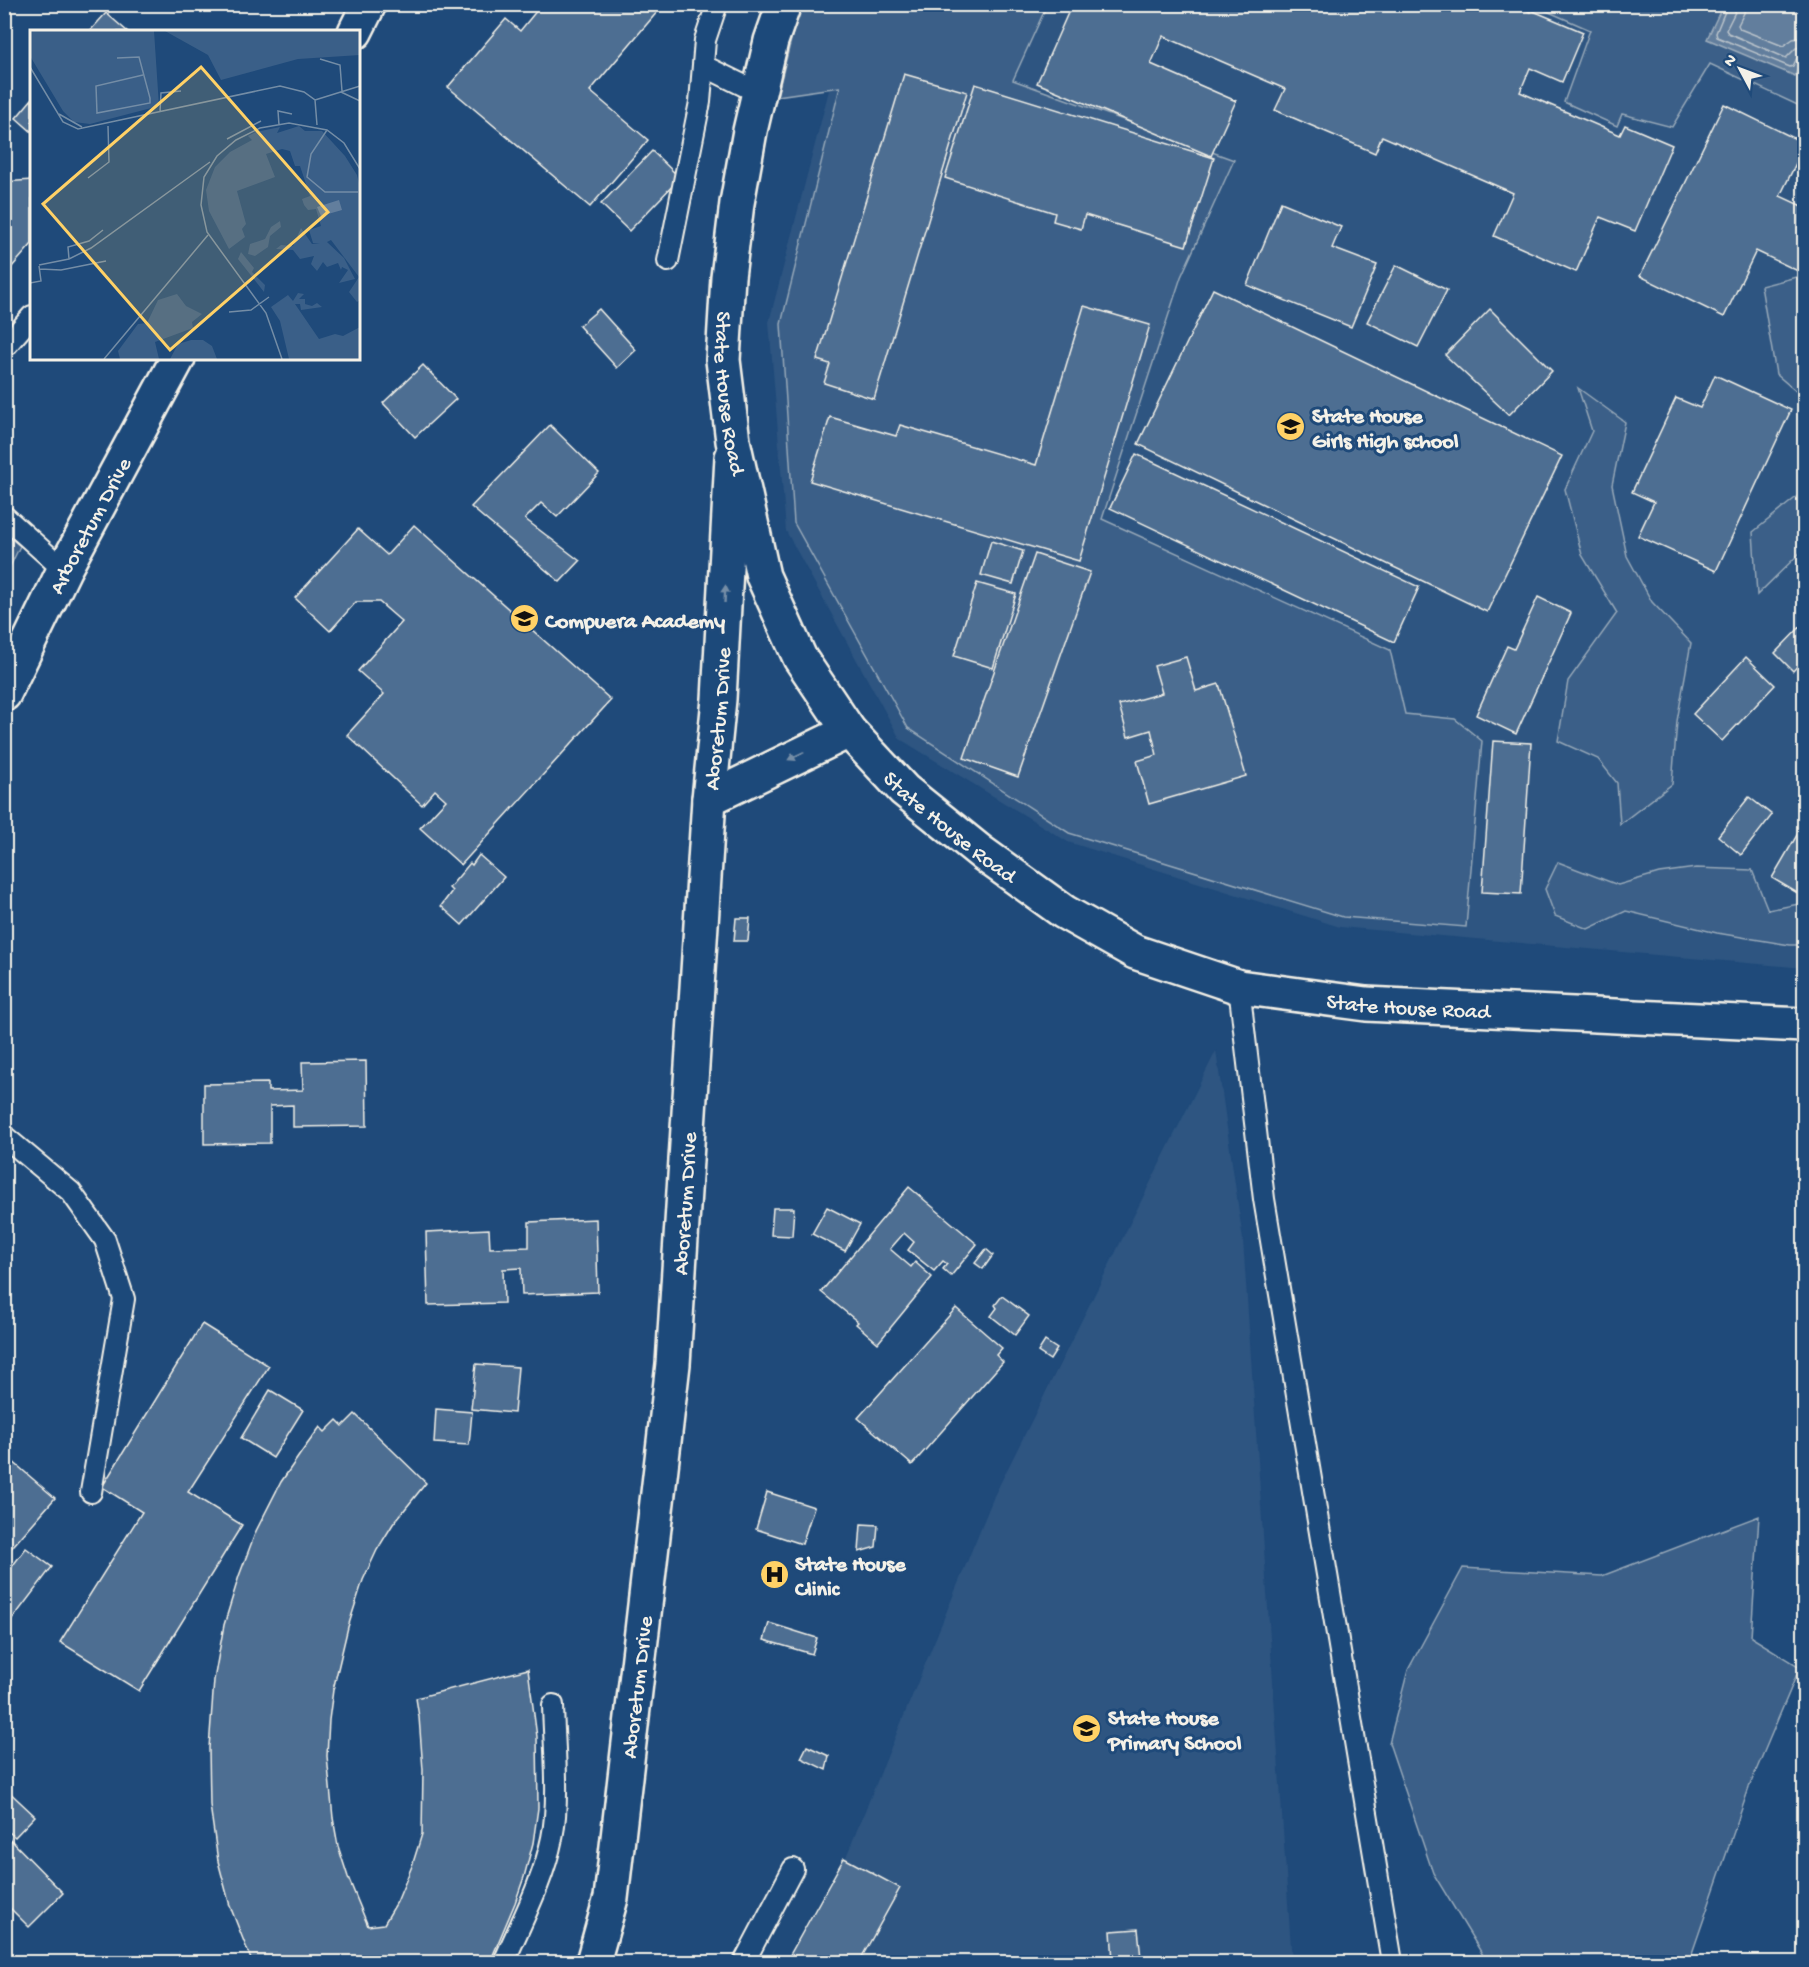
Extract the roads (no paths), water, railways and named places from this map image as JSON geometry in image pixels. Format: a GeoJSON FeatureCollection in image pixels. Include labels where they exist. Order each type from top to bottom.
{"type":"FeatureCollection","features":[{"type":"Feature","properties":{"kind":"street"},"geometry":{"type":"LineString","coordinates":[[356,30],[369,4]]}},
{"type":"Feature","properties":{"kind":"street","name":"State House Road"},"geometry":{"type":"LineString","coordinates":[[784,4],[771,41],[750,131],[737,203],[728,277],[723,360],[733,441],[763,576],[800,658],[849,731],[904,790],[982,853],[1064,912],[1135,952],[1239,987],[1366,1004],[1804,1025]]}},
{"type":"Feature","properties":{"kind":"street","name":"Arboretum Drive"},"geometry":{"type":"LineString","coordinates":[[4,694],[64,570],[177,360]]}},
{"type":"Feature","properties":{"kind":"street","name":"Aboretum Drive"},"geometry":{"type":"LineString","coordinates":[[593,1962],[611,1898],[673,1364],[709,799],[719,699],[733,441]]}},
{"type":"Feature","properties":{"kind":"street"},"geometry":{"type":"LineString","coordinates":[[709,799],[849,731]]}},
{"type":"Feature","properties":{"kind":"lane"},"geometry":{"type":"LineString","coordinates":[[668,261],[700,102],[705,40],[717,4]]}},
{"type":"Feature","properties":{"kind":"lane"},"geometry":{"type":"LineString","coordinates":[[704,66],[759,93]]}},
{"type":"Feature","properties":{"kind":"lane"},"geometry":{"type":"LineString","coordinates":[[4,348],[30,318]]}},
{"type":"Feature","properties":{"kind":"lane"},"geometry":{"type":"LineString","coordinates":[[4,516],[64,570]]}},
{"type":"Feature","properties":{"kind":"lane"},"geometry":{"type":"LineString","coordinates":[[1239,987],[1264,1199],[1392,1962]]}},
{"type":"Feature","properties":{"kind":"lane"},"geometry":{"type":"LineString","coordinates":[[4,1136],[71,1192],[105,1240],[124,1299],[91,1492]]}},
{"type":"Feature","properties":{"kind":"lane"},"geometry":{"type":"LineString","coordinates":[[504,1962],[545,1868],[552,1836],[555,1811],[553,1705]]}},
{"type":"Feature","properties":{"kind":"lane"},"geometry":{"type":"LineString","coordinates":[[744,1962],[793,1869]]}},
{"type":"Feature","properties":{"kind":"water"},"geometry":{"type":"Polygon","coordinates":[[[1723,5],[1804,5],[1804,54],[1795,76],[1707,39],[1723,5]]]}},
{"type":"Feature","properties":{"kind":"place","name":"State House Girls High school"},"geometry":{"type":"Point","coordinates":[1291,427]}},
{"type":"Feature","properties":{"kind":"place","name":"Compuera Academy"},"geometry":{"type":"Point","coordinates":[524,619]}},
{"type":"Feature","properties":{"kind":"place","name":"State House Clinic"},"geometry":{"type":"Point","coordinates":[774,1575]}},
{"type":"Feature","properties":{"kind":"place","name":"State House Primary School"},"geometry":{"type":"Point","coordinates":[1087,1729]}}]}
